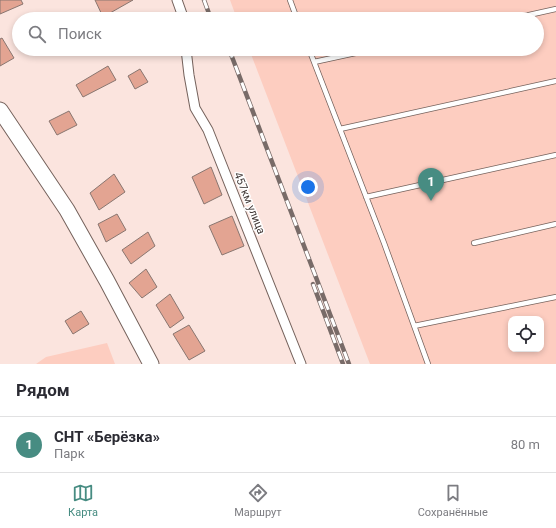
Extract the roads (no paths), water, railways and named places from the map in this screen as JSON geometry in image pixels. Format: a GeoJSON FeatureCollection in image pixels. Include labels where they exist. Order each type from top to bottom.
{"type":"FeatureCollection","features":[{"type":"Feature","properties":{"kind":"main road"},"geometry":{"type":"LineString","coordinates":[[0,110],[67,210],[151,364]]}},
{"type":"Feature","properties":{"kind":"street"},"geometry":{"type":"LineString","coordinates":[[177,0],[181,12]]}},
{"type":"Feature","properties":{"kind":"street","name":"457км улица"},"geometry":{"type":"LineString","coordinates":[[187,56],[195,108],[208,130],[301,364]]}},
{"type":"Feature","properties":{"kind":"lane"},"geometry":{"type":"LineString","coordinates":[[290,0],[294,12]]}},
{"type":"Feature","properties":{"kind":"lane"},"geometry":{"type":"LineString","coordinates":[[542,12],[556,9]]}},
{"type":"Feature","properties":{"kind":"lane"},"geometry":{"type":"LineString","coordinates":[[312,56],[384,243],[428,364]]}},
{"type":"Feature","properties":{"kind":"lane"},"geometry":{"type":"LineString","coordinates":[[314,62],[342,56]]}},
{"type":"Feature","properties":{"kind":"lane"},"geometry":{"type":"LineString","coordinates":[[340,129],[556,81]]}},
{"type":"Feature","properties":{"kind":"lane"},"geometry":{"type":"LineString","coordinates":[[366,197],[556,154]]}},
{"type":"Feature","properties":{"kind":"lane"},"geometry":{"type":"LineString","coordinates":[[474,243],[556,224]]}},
{"type":"Feature","properties":{"kind":"lane"},"geometry":{"type":"LineString","coordinates":[[414,326],[556,297]]}},
{"type":"Feature","properties":{"kind":"railway"},"geometry":{"type":"LineString","coordinates":[[204,0],[208,12]]}},
{"type":"Feature","properties":{"kind":"railway"},"geometry":{"type":"LineString","coordinates":[[232,56],[349,364]]}},
{"type":"Feature","properties":{"kind":"railway"},"geometry":{"type":"LineString","coordinates":[[313,284],[343,364]]}},
{"type":"Feature","properties":{"kind":"place","name":"СНТ «Берёзка»"},"geometry":{"type":"Point","coordinates":[431,201]}}]}
